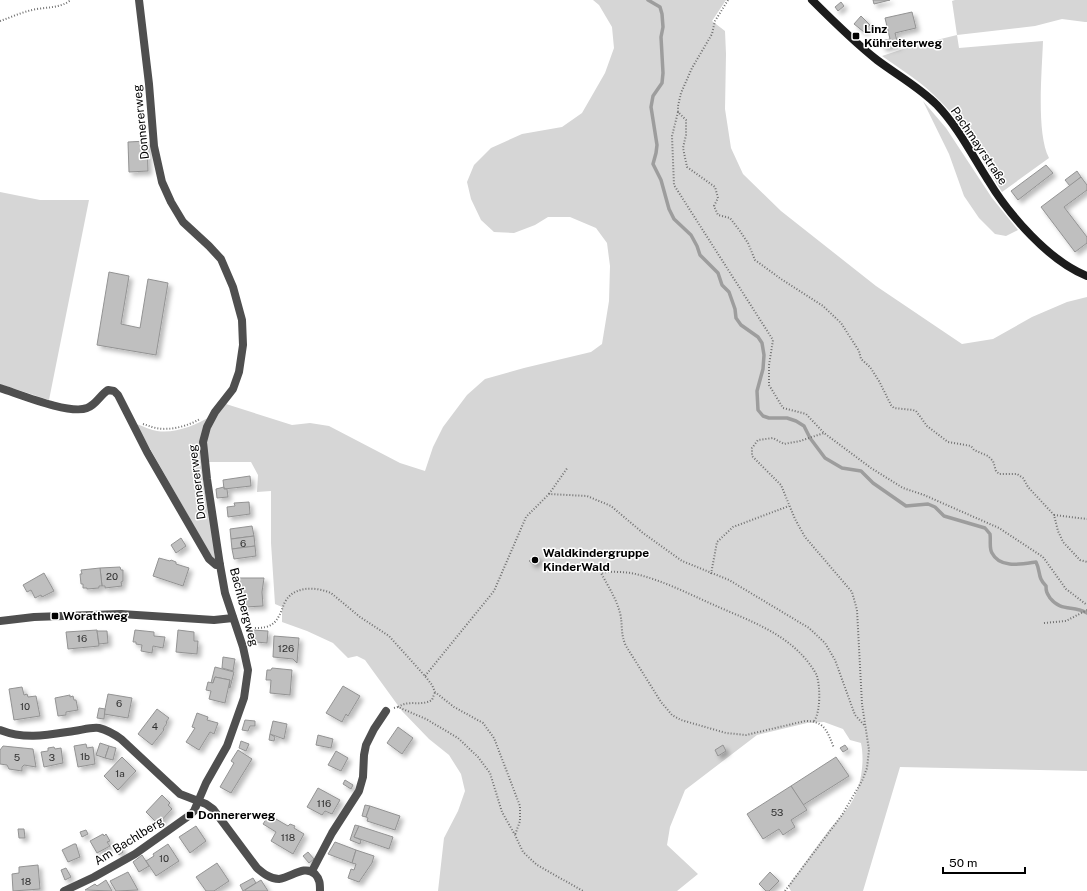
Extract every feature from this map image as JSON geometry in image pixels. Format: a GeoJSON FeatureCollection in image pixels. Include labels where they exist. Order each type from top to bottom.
{"type":"FeatureCollection","features":[{"type":"Feature","properties":{"kind":"street","name":"Donnererweg"},"geometry":{"type":"LineString","coordinates":[[139,0],[149,84],[154,146],[162,182],[171,202],[183,222],[221,259],[233,287],[242,320],[243,345],[239,372],[228,395],[214,412],[205,432],[203,445],[220,565]]}},
{"type":"Feature","properties":{"kind":"street","name":"Pachmayrstraße"},"geometry":{"type":"LineString","coordinates":[[812,0],[864,50],[920,90],[938,107],[969,149],[1001,201],[1022,225],[1060,262],[1087,276]]}},
{"type":"Feature","properties":{"kind":"street","name":"Bachlbergweg"},"geometry":{"type":"LineString","coordinates":[[0,388],[54,405],[78,410],[91,406],[105,392],[111,390],[118,394],[147,452],[209,559],[216,565],[220,565],[225,593],[243,647],[247,665],[245,693],[230,740],[206,783],[198,801]]}},
{"type":"Feature","properties":{"kind":"street"},"geometry":{"type":"LineString","coordinates":[[0,621],[34,617],[121,614],[214,620],[233,618]]}},
{"type":"Feature","properties":{"kind":"street"},"geometry":{"type":"LineString","coordinates":[[312,871],[332,833],[359,791],[363,777],[366,745],[371,733],[386,711]]}},
{"type":"Feature","properties":{"kind":"street"},"geometry":{"type":"LineString","coordinates":[[0,730],[28,737],[95,728],[108,731],[121,739],[180,794],[198,801],[213,810],[257,868],[263,873],[278,879],[286,878],[305,870],[312,871],[318,876],[320,891]]}},
{"type":"Feature","properties":{"kind":"street","name":"Am Bachlberg"},"geometry":{"type":"LineString","coordinates":[[64,891],[94,877],[141,850],[190,816],[198,801]]}},
{"type":"Feature","properties":{"kind":"path"},"geometry":{"type":"LineString","coordinates":[[0,21],[37,9],[60,6],[71,0]]}},
{"type":"Feature","properties":{"kind":"path"},"geometry":{"type":"LineString","coordinates":[[728,0],[715,20],[712,34],[692,68],[678,106],[672,136],[674,185],[773,340],[769,365],[769,385],[783,408],[806,414],[824,433],[871,468],[903,488],[924,495],[999,528],[1030,548],[1043,557],[1066,589],[1087,605]]}},
{"type":"Feature","properties":{"kind":"path"},"geometry":{"type":"LineString","coordinates":[[678,112],[686,120],[686,135],[683,148],[687,167],[715,187],[718,198],[714,206],[718,215],[730,218],[748,243],[755,260],[823,306],[841,323],[859,351],[861,359],[870,366],[888,400],[894,408],[916,411],[927,426],[948,442],[970,446],[974,450],[988,456],[993,461],[996,471],[999,474],[1017,474],[1023,478],[1028,487],[1054,515],[1058,531],[1063,542],[1080,560],[1087,562]]}},
{"type":"Feature","properties":{"kind":"path"},"geometry":{"type":"LineString","coordinates":[[131,420],[163,429],[187,425],[214,412]]}},
{"type":"Feature","properties":{"kind":"path"},"geometry":{"type":"LineString","coordinates":[[785,891],[842,815],[862,781],[867,768],[869,750],[859,669],[857,610],[852,592],[805,537],[789,506],[781,485],[752,456],[752,448],[758,440],[772,438],[784,444],[800,441],[824,433]]}},
{"type":"Feature","properties":{"kind":"path"},"geometry":{"type":"LineString","coordinates":[[425,676],[494,591],[526,517],[549,494],[568,468]]}},
{"type":"Feature","properties":{"kind":"path"},"geometry":{"type":"LineString","coordinates":[[549,494],[587,496],[611,506],[643,533],[682,561],[729,580],[809,628],[825,643],[835,660],[856,715],[865,726]]}},
{"type":"Feature","properties":{"kind":"path"},"geometry":{"type":"LineString","coordinates":[[711,574],[717,542],[733,528],[789,506]]}},
{"type":"Feature","properties":{"kind":"path"},"geometry":{"type":"LineString","coordinates":[[1054,515],[1087,519]]}},
{"type":"Feature","properties":{"kind":"path"},"geometry":{"type":"LineString","coordinates":[[814,721],[819,710],[819,690],[816,676],[801,654],[785,640],[739,616],[658,581],[632,574],[612,571],[601,573],[614,596],[620,613],[622,637],[626,646],[661,702],[672,715],[681,720],[702,727],[726,733],[746,735],[805,720],[814,721],[822,724],[834,748]]}},
{"type":"Feature","properties":{"kind":"path"},"geometry":{"type":"LineString","coordinates":[[242,628],[270,626],[277,619],[290,594],[297,590],[309,589],[325,591],[337,598],[389,636],[425,676],[435,692],[454,707],[483,723],[494,738],[520,806],[520,822],[515,835]]}},
{"type":"Feature","properties":{"kind":"path"},"geometry":{"type":"LineString","coordinates":[[1044,623],[1066,621],[1087,610]]}},
{"type":"Feature","properties":{"kind":"path"},"geometry":{"type":"LineString","coordinates":[[386,711],[398,707],[403,703],[426,703],[432,700],[435,692]]}},
{"type":"Feature","properties":{"kind":"path"},"geometry":{"type":"LineString","coordinates":[[398,707],[426,719],[458,738],[478,758],[490,773],[502,812],[523,852],[537,865],[583,891]]}},
{"type":"Feature","properties":{"kind":"shaded area"},"geometry":{"type":"Polygon","coordinates":[[[593,0],[726,0],[712,21],[725,31],[725,109],[731,148],[743,174],[781,211],[876,286],[962,344],[993,339],[1032,317],[1067,302],[1087,297],[1087,771],[900,767],[863,891],[791,891],[788,886],[829,830],[850,805],[857,791],[861,775],[863,759],[861,743],[850,740],[843,729],[824,722],[807,723],[757,735],[685,790],[670,827],[667,845],[698,874],[677,891],[438,891],[444,838],[458,811],[465,791],[461,774],[449,755],[429,739],[402,711],[365,660],[357,656],[348,658],[333,643],[282,622],[282,607],[275,604],[271,543],[271,491],[257,492],[258,475],[251,462],[207,462],[206,441],[213,420],[226,404],[292,425],[310,423],[329,426],[400,463],[425,471],[433,447],[443,427],[467,395],[485,379],[591,352],[602,344],[609,301],[610,266],[607,243],[596,228],[570,217],[548,217],[535,225],[514,233],[494,232],[481,220],[471,199],[467,182],[474,165],[491,148],[522,134],[562,127],[582,113],[605,73],[614,48],[612,27],[599,5],[593,0]]]}},
{"type":"Feature","properties":{"kind":"shaded area"},"geometry":{"type":"Polygon","coordinates":[[[1087,0],[1087,22],[1062,19],[1035,26],[957,35],[952,1],[1087,0]]]}},
{"type":"Feature","properties":{"kind":"shaded area"},"geometry":{"type":"Polygon","coordinates":[[[957,35],[959,48],[1043,41],[1041,118],[1042,133],[1049,158],[1002,192],[958,121],[933,94],[882,56],[912,46],[957,35]]]}},
{"type":"Feature","properties":{"kind":"shaded area"},"geometry":{"type":"Polygon","coordinates":[[[923,101],[946,128],[992,198],[1018,230],[1006,236],[995,234],[979,218],[964,196],[949,154],[923,101]]]}},
{"type":"Feature","properties":{"kind":"shaded area"},"geometry":{"type":"Polygon","coordinates":[[[0,192],[40,200],[89,200],[49,400],[0,384],[0,192]]]}},
{"type":"Feature","properties":{"kind":"shaded area"},"geometry":{"type":"Polygon","coordinates":[[[210,417],[204,426],[215,560],[210,554],[136,424],[164,432],[191,426],[210,417]]]}},
{"type":"Feature","properties":{"kind":"building"},"geometry":{"type":"Polygon","coordinates":[[[873,0],[890,0],[874,4],[873,0]]]}},
{"type":"Feature","properties":{"kind":"building"},"geometry":{"type":"Polygon","coordinates":[[[841,2],[844,6],[838,11],[835,7],[841,2]]]}},
{"type":"Feature","properties":{"kind":"building"},"geometry":{"type":"Polygon","coordinates":[[[912,12],[916,28],[895,33],[898,45],[883,48],[881,41],[890,39],[885,18],[912,12]]]}},
{"type":"Feature","properties":{"kind":"building"},"geometry":{"type":"Polygon","coordinates":[[[861,16],[870,25],[864,32],[854,24],[861,16]]]}},
{"type":"Feature","properties":{"kind":"building"},"geometry":{"type":"Polygon","coordinates":[[[147,141],[148,171],[129,172],[128,142],[147,141]]]}},
{"type":"Feature","properties":{"kind":"building"},"geometry":{"type":"Polygon","coordinates":[[[1046,165],[1053,173],[1018,200],[1011,191],[1046,165]]]}},
{"type":"Feature","properties":{"kind":"building"},"geometry":{"type":"Polygon","coordinates":[[[1077,171],[1081,177],[1070,186],[1065,180],[1077,171]]]}},
{"type":"Feature","properties":{"kind":"building"},"geometry":{"type":"Polygon","coordinates":[[[1081,177],[1087,185],[1087,190],[1064,207],[1087,237],[1087,243],[1075,252],[1041,207],[1081,177]]]}},
{"type":"Feature","properties":{"kind":"building"},"geometry":{"type":"Polygon","coordinates":[[[109,272],[129,276],[121,324],[140,328],[148,279],[168,283],[156,355],[97,345],[109,272]]]}},
{"type":"Feature","properties":{"kind":"building"},"geometry":{"type":"Polygon","coordinates":[[[250,476],[251,486],[224,489],[223,480],[250,476]]]}},
{"type":"Feature","properties":{"kind":"building"},"geometry":{"type":"Polygon","coordinates":[[[224,487],[224,489],[227,489],[228,497],[217,498],[216,489],[224,487]]]}},
{"type":"Feature","properties":{"kind":"building"},"geometry":{"type":"Polygon","coordinates":[[[249,502],[250,514],[228,517],[227,507],[235,506],[234,503],[249,502]]]}},
{"type":"Feature","properties":{"kind":"building"},"geometry":{"type":"Polygon","coordinates":[[[252,526],[254,536],[231,539],[230,529],[252,526]]]}},
{"type":"Feature","properties":{"kind":"building"},"geometry":{"type":"Polygon","coordinates":[[[254,536],[255,546],[232,549],[231,539],[254,536]]]}},
{"type":"Feature","properties":{"kind":"building"},"geometry":{"type":"Polygon","coordinates":[[[181,538],[186,546],[176,553],[171,545],[181,538]]]}},
{"type":"Feature","properties":{"kind":"building"},"geometry":{"type":"Polygon","coordinates":[[[255,546],[256,556],[234,559],[232,549],[255,546]]]}},
{"type":"Feature","properties":{"kind":"building","name":"Waldkindergruppe KinderWald"},"geometry":{"type":"Polygon","coordinates":[[[536,555],[540,559],[534,565],[529,561],[536,555]]]}},
{"type":"Feature","properties":{"kind":"building"},"geometry":{"type":"Polygon","coordinates":[[[159,558],[171,560],[176,562],[176,564],[189,568],[183,586],[153,576],[159,558]]]}},
{"type":"Feature","properties":{"kind":"building"},"geometry":{"type":"Polygon","coordinates":[[[120,567],[121,570],[123,570],[123,581],[121,582],[122,586],[105,588],[105,586],[102,586],[100,568],[120,567]]]}},
{"type":"Feature","properties":{"kind":"building"},"geometry":{"type":"Polygon","coordinates":[[[100,568],[102,586],[99,586],[99,588],[83,588],[83,584],[81,584],[81,570],[100,568]]]}},
{"type":"Feature","properties":{"kind":"building"},"geometry":{"type":"Polygon","coordinates":[[[44,573],[54,591],[42,597],[41,595],[35,598],[31,590],[27,592],[23,585],[44,573]]]}},
{"type":"Feature","properties":{"kind":"building"},"geometry":{"type":"Polygon","coordinates":[[[234,578],[264,578],[262,592],[263,606],[245,607],[234,578]]]}},
{"type":"Feature","properties":{"kind":"building"},"geometry":{"type":"Polygon","coordinates":[[[97,630],[99,646],[68,649],[66,632],[97,630]]]}},
{"type":"Feature","properties":{"kind":"building"},"geometry":{"type":"Polygon","coordinates":[[[135,630],[154,632],[154,636],[165,637],[163,648],[153,646],[152,653],[141,651],[142,645],[133,642],[135,630]]]}},
{"type":"Feature","properties":{"kind":"building"},"geometry":{"type":"Polygon","coordinates":[[[178,630],[194,632],[194,641],[198,641],[197,654],[176,652],[178,630]]]}},
{"type":"Feature","properties":{"kind":"building"},"geometry":{"type":"Polygon","coordinates":[[[252,630],[268,631],[267,643],[256,642],[252,630]]]}},
{"type":"Feature","properties":{"kind":"building"},"geometry":{"type":"Polygon","coordinates":[[[97,631],[107,631],[108,643],[99,644],[97,631]]]}},
{"type":"Feature","properties":{"kind":"building"},"geometry":{"type":"Polygon","coordinates":[[[274,636],[299,638],[297,663],[293,659],[273,657],[274,636]]]}},
{"type":"Feature","properties":{"kind":"building"},"geometry":{"type":"Polygon","coordinates":[[[223,657],[235,659],[233,671],[222,668],[223,657]]]}},
{"type":"Feature","properties":{"kind":"building"},"geometry":{"type":"Polygon","coordinates":[[[215,667],[234,672],[230,688],[230,680],[215,677],[213,683],[211,683],[215,667]]]}},
{"type":"Feature","properties":{"kind":"building"},"geometry":{"type":"Polygon","coordinates":[[[272,668],[292,670],[290,695],[270,693],[271,680],[266,680],[267,670],[271,670],[272,668]]]}},
{"type":"Feature","properties":{"kind":"building"},"geometry":{"type":"Polygon","coordinates":[[[215,677],[230,680],[225,703],[209,699],[211,691],[206,690],[208,682],[213,683],[215,677]]]}},
{"type":"Feature","properties":{"kind":"building"},"geometry":{"type":"Polygon","coordinates":[[[343,686],[360,696],[348,716],[346,714],[342,722],[326,713],[343,686]]]}},
{"type":"Feature","properties":{"kind":"building"},"geometry":{"type":"Polygon","coordinates":[[[22,687],[24,695],[27,694],[28,697],[36,696],[40,716],[14,720],[9,689],[22,687]]]}},
{"type":"Feature","properties":{"kind":"building"},"geometry":{"type":"Polygon","coordinates":[[[108,694],[132,698],[128,718],[104,714],[108,694]]]}},
{"type":"Feature","properties":{"kind":"building"},"geometry":{"type":"Polygon","coordinates":[[[70,695],[70,697],[73,696],[74,700],[76,700],[78,710],[66,712],[66,715],[58,716],[55,698],[70,695]]]}},
{"type":"Feature","properties":{"kind":"building"},"geometry":{"type":"Polygon","coordinates":[[[99,708],[105,709],[104,719],[97,718],[99,708]]]}},
{"type":"Feature","properties":{"kind":"building"},"geometry":{"type":"Polygon","coordinates":[[[157,709],[169,718],[163,729],[164,730],[152,745],[138,734],[157,709]]]}},
{"type":"Feature","properties":{"kind":"building"},"geometry":{"type":"Polygon","coordinates":[[[197,713],[208,717],[207,720],[218,723],[214,734],[210,732],[199,750],[186,742],[195,728],[192,727],[197,713]]]}},
{"type":"Feature","properties":{"kind":"building"},"geometry":{"type":"Polygon","coordinates":[[[245,720],[255,721],[255,726],[250,726],[248,731],[242,730],[245,720]]]}},
{"type":"Feature","properties":{"kind":"building"},"geometry":{"type":"Polygon","coordinates":[[[273,721],[287,724],[284,739],[270,734],[273,721]]]}},
{"type":"Feature","properties":{"kind":"building"},"geometry":{"type":"Polygon","coordinates":[[[398,727],[413,738],[402,754],[387,743],[398,727]]]}},
{"type":"Feature","properties":{"kind":"building"},"geometry":{"type":"Polygon","coordinates":[[[270,734],[275,737],[274,741],[269,740],[270,734]]]}},
{"type":"Feature","properties":{"kind":"building"},"geometry":{"type":"Polygon","coordinates":[[[318,735],[333,739],[331,748],[316,745],[318,735]]]}},
{"type":"Feature","properties":{"kind":"building"},"geometry":{"type":"Polygon","coordinates":[[[241,741],[249,744],[246,751],[239,748],[241,741]]]}},
{"type":"Feature","properties":{"kind":"building"},"geometry":{"type":"Polygon","coordinates":[[[100,743],[109,746],[105,758],[96,755],[100,743]]]}},
{"type":"Feature","properties":{"kind":"building"},"geometry":{"type":"Polygon","coordinates":[[[86,744],[87,748],[93,747],[95,764],[78,767],[74,746],[86,744]]]}},
{"type":"Feature","properties":{"kind":"building"},"geometry":{"type":"Polygon","coordinates":[[[723,745],[726,751],[718,756],[715,750],[723,745]]]}},
{"type":"Feature","properties":{"kind":"building"},"geometry":{"type":"Polygon","coordinates":[[[845,745],[848,749],[843,752],[840,748],[845,745]]]}},
{"type":"Feature","properties":{"kind":"building"},"geometry":{"type":"Polygon","coordinates":[[[3,746],[33,749],[36,767],[24,765],[22,767],[22,771],[9,769],[7,765],[0,764],[0,750],[3,746]]]}},
{"type":"Feature","properties":{"kind":"building"},"geometry":{"type":"Polygon","coordinates":[[[109,746],[116,748],[113,760],[105,758],[109,746]]]}},
{"type":"Feature","properties":{"kind":"building"},"geometry":{"type":"Polygon","coordinates":[[[54,747],[55,749],[61,748],[63,763],[44,767],[41,752],[48,751],[48,748],[54,747]]]}},
{"type":"Feature","properties":{"kind":"building"},"geometry":{"type":"Polygon","coordinates":[[[238,750],[252,759],[231,793],[220,787],[234,763],[231,761],[238,750]]]}},
{"type":"Feature","properties":{"kind":"building"},"geometry":{"type":"Polygon","coordinates":[[[336,751],[348,758],[341,771],[328,765],[336,751]]]}},
{"type":"Feature","properties":{"kind":"building"},"geometry":{"type":"Polygon","coordinates":[[[122,757],[136,771],[118,790],[104,776],[122,757]]]}},
{"type":"Feature","properties":{"kind":"building"},"geometry":{"type":"Polygon","coordinates":[[[836,757],[849,776],[803,805],[791,786],[836,757]]]}},
{"type":"Feature","properties":{"kind":"building"},"geometry":{"type":"Polygon","coordinates":[[[345,780],[353,785],[351,789],[343,784],[345,780]]]}},
{"type":"Feature","properties":{"kind":"building"},"geometry":{"type":"Polygon","coordinates":[[[791,786],[807,810],[791,820],[795,827],[783,835],[779,829],[763,839],[747,814],[791,786]]]}},
{"type":"Feature","properties":{"kind":"building"},"geometry":{"type":"Polygon","coordinates":[[[318,788],[340,800],[332,814],[325,811],[322,815],[307,807],[318,788]]]}},
{"type":"Feature","properties":{"kind":"building"},"geometry":{"type":"Polygon","coordinates":[[[162,795],[170,803],[168,805],[172,809],[158,824],[146,812],[162,795]]]}},
{"type":"Feature","properties":{"kind":"building"},"geometry":{"type":"Polygon","coordinates":[[[365,805],[370,806],[366,817],[362,816],[365,805]]]}},
{"type":"Feature","properties":{"kind":"building"},"geometry":{"type":"Polygon","coordinates":[[[370,806],[400,816],[395,830],[367,821],[368,818],[366,817],[370,806]]]}},
{"type":"Feature","properties":{"kind":"building"},"geometry":{"type":"Polygon","coordinates":[[[269,815],[288,826],[290,824],[295,826],[294,828],[304,834],[293,854],[271,841],[276,832],[263,824],[269,815]]]}},
{"type":"Feature","properties":{"kind":"building"},"geometry":{"type":"Polygon","coordinates":[[[355,825],[359,826],[354,837],[361,840],[360,844],[350,840],[355,825]]]}},
{"type":"Feature","properties":{"kind":"building"},"geometry":{"type":"Polygon","coordinates":[[[196,826],[206,841],[190,853],[179,837],[196,826]]]}},
{"type":"Feature","properties":{"kind":"building"},"geometry":{"type":"Polygon","coordinates":[[[359,826],[393,837],[389,849],[354,837],[359,826]]]}},
{"type":"Feature","properties":{"kind":"building"},"geometry":{"type":"Polygon","coordinates":[[[18,829],[24,829],[25,838],[19,838],[18,829]]]}},
{"type":"Feature","properties":{"kind":"building"},"geometry":{"type":"Polygon","coordinates":[[[86,830],[88,834],[82,837],[80,832],[86,830]]]}},
{"type":"Feature","properties":{"kind":"building"},"geometry":{"type":"Polygon","coordinates":[[[103,834],[104,836],[106,834],[110,841],[107,842],[110,846],[97,853],[90,841],[103,834]]]}},
{"type":"Feature","properties":{"kind":"building"},"geometry":{"type":"Polygon","coordinates":[[[335,842],[356,850],[352,863],[328,854],[335,842]]]}},
{"type":"Feature","properties":{"kind":"building"},"geometry":{"type":"Polygon","coordinates":[[[76,844],[80,857],[68,862],[62,850],[76,844]]]}},
{"type":"Feature","properties":{"kind":"building"},"geometry":{"type":"Polygon","coordinates":[[[119,844],[123,852],[119,855],[114,846],[119,844]]]}},
{"type":"Feature","properties":{"kind":"building"},"geometry":{"type":"Polygon","coordinates":[[[168,844],[179,861],[156,876],[146,861],[154,856],[153,854],[168,844]]]}},
{"type":"Feature","properties":{"kind":"building"},"geometry":{"type":"Polygon","coordinates":[[[356,850],[374,856],[372,863],[359,882],[348,878],[351,869],[354,870],[356,864],[352,863],[356,850]]]}},
{"type":"Feature","properties":{"kind":"building"},"geometry":{"type":"Polygon","coordinates":[[[308,852],[314,859],[309,863],[303,856],[308,852]]]}},
{"type":"Feature","properties":{"kind":"building"},"geometry":{"type":"Polygon","coordinates":[[[142,855],[149,866],[139,872],[133,862],[142,855]]]}},
{"type":"Feature","properties":{"kind":"building"},"geometry":{"type":"Polygon","coordinates":[[[217,863],[229,881],[214,891],[206,891],[196,877],[217,863]]]}},
{"type":"Feature","properties":{"kind":"building"},"geometry":{"type":"Polygon","coordinates":[[[38,865],[40,889],[13,891],[12,874],[19,873],[19,867],[38,865]]]}},
{"type":"Feature","properties":{"kind":"building"},"geometry":{"type":"Polygon","coordinates":[[[66,868],[71,877],[65,880],[61,870],[66,868]]]}},
{"type":"Feature","properties":{"kind":"building"},"geometry":{"type":"Polygon","coordinates":[[[128,872],[138,890],[116,891],[110,881],[128,872]]]}},
{"type":"Feature","properties":{"kind":"building"},"geometry":{"type":"Polygon","coordinates":[[[770,872],[779,881],[769,891],[766,891],[759,884],[770,872]]]}},
{"type":"Feature","properties":{"kind":"building"},"geometry":{"type":"Polygon","coordinates":[[[253,878],[256,883],[243,891],[240,885],[253,878]]]}},
{"type":"Feature","properties":{"kind":"building"},"geometry":{"type":"Polygon","coordinates":[[[106,880],[112,891],[85,890],[95,884],[97,886],[106,880]]]}},
{"type":"Feature","properties":{"kind":"building"},"geometry":{"type":"Polygon","coordinates":[[[261,880],[268,891],[245,891],[245,890],[261,880]]]}},
{"type":"Feature","properties":{"kind":"waterway"},"geometry":{"type":"LineString","coordinates":[[648,0],[660,7],[663,27],[661,37],[663,73],[662,83],[653,96],[651,107],[657,145],[653,164],[661,180],[669,209],[674,219],[691,235],[700,255],[718,273],[722,285],[729,292],[735,309],[736,318],[741,325],[758,337],[762,343],[764,355],[763,369],[757,391],[758,410],[763,416],[769,418],[787,418],[804,426],[810,438],[825,458],[842,468],[861,471],[873,483],[906,506],[928,504],[935,507],[944,516],[985,528],[990,534],[991,549],[996,558],[1000,561],[1012,564],[1036,562],[1041,580],[1046,586],[1047,594],[1050,598],[1058,605],[1087,613]]}},
{"type":"Feature","properties":{"kind":"place","name":"Linz Kühreiterweg"},"geometry":{"type":"Point","coordinates":[856,36]}},
{"type":"Feature","properties":{"kind":"place","name":"Waldkindergruppe KinderWald"},"geometry":{"type":"Point","coordinates":[535,560]}},
{"type":"Feature","properties":{"kind":"place","name":"Worathweg"},"geometry":{"type":"Point","coordinates":[55,616]}},
{"type":"Feature","properties":{"kind":"place","name":"Donnererweg"},"geometry":{"type":"Point","coordinates":[190,815]}}]}
